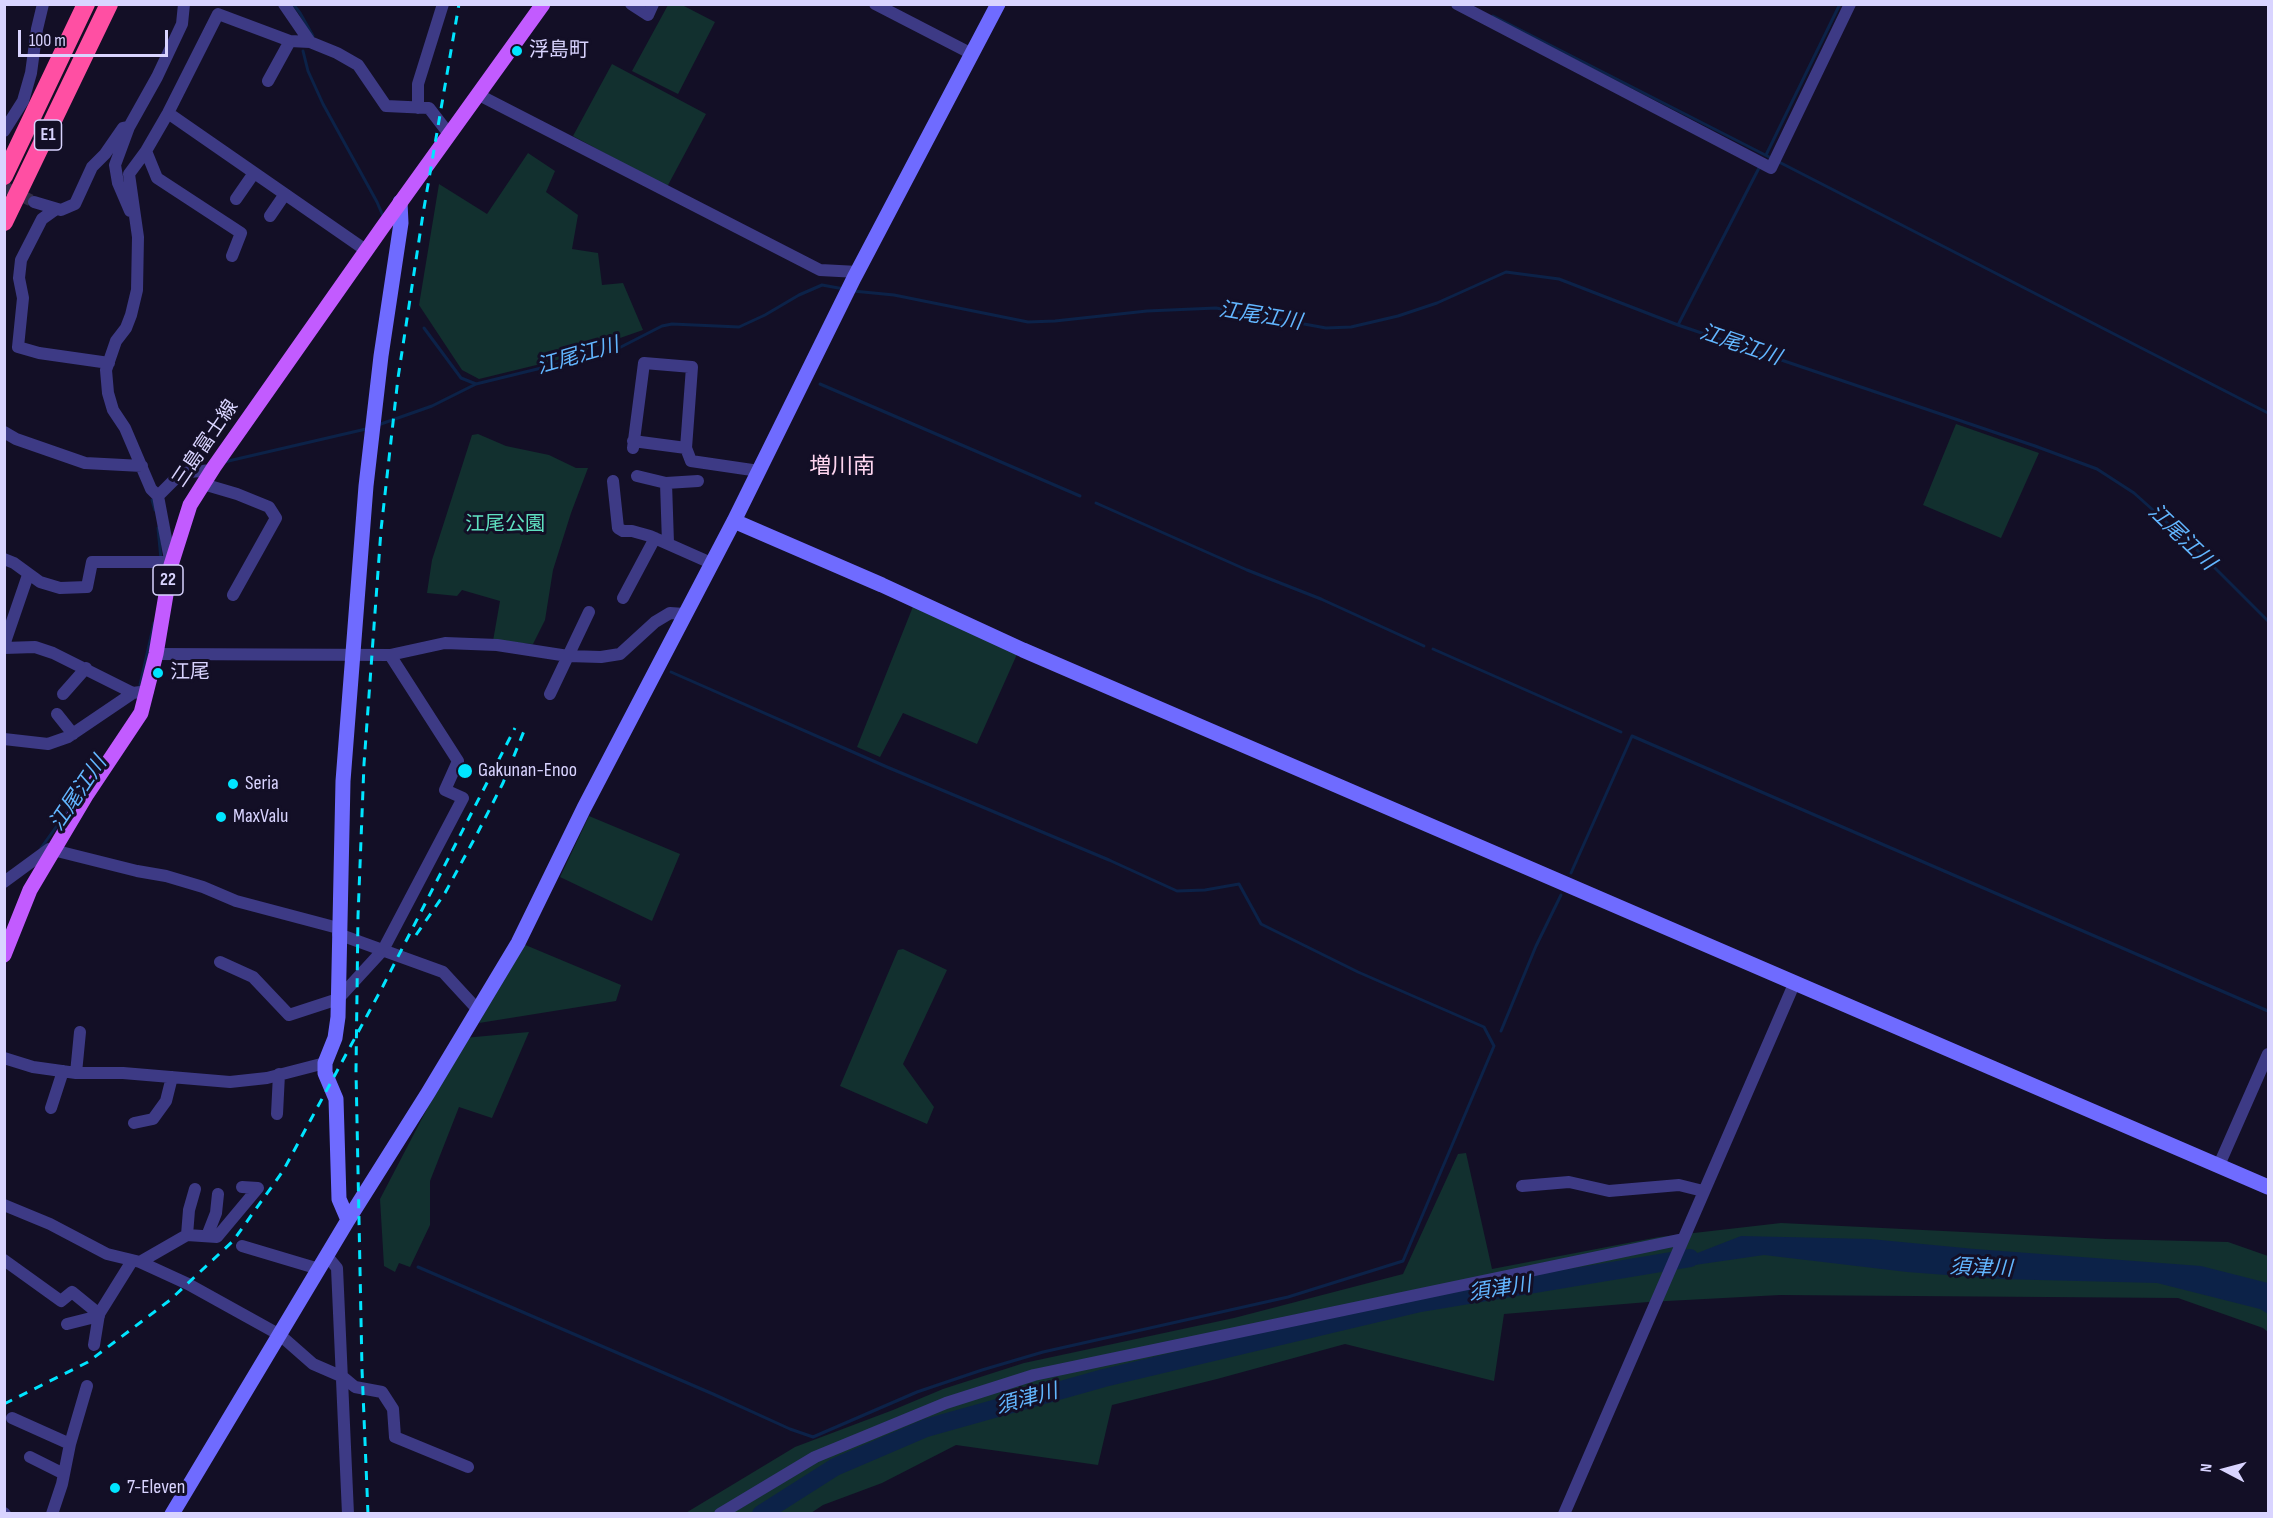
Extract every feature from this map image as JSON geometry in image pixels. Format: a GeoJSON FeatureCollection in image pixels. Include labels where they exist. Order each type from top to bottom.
{"type":"FeatureCollection","features":[{"type":"Feature","properties":{"kind":"highway","name":"E1"},"geometry":{"type":"LineString","coordinates":[[4,176],[87,4]]}},
{"type":"Feature","properties":{"kind":"highway","name":"E1"},"geometry":{"type":"LineString","coordinates":[[4,222],[91,46],[109,4]]}},
{"type":"Feature","properties":{"kind":"main road","name":"三島富士線"},"geometry":{"type":"LineString","coordinates":[[4,955],[27,896],[82,802],[141,713],[140,692],[156,654],[170,564],[187,513],[207,477],[400,202],[543,4]]}},
{"type":"Feature","properties":{"kind":"street"},"geometry":{"type":"LineString","coordinates":[[4,131],[23,101],[32,73],[37,29],[43,4]]}},
{"type":"Feature","properties":{"kind":"street"},"geometry":{"type":"LineString","coordinates":[[134,213],[129,211],[118,183],[115,165],[129,126],[157,77],[182,24],[184,4]]}},
{"type":"Feature","properties":{"kind":"street"},"geometry":{"type":"LineString","coordinates":[[284,4],[310,42]]}},
{"type":"Feature","properties":{"kind":"street"},"geometry":{"type":"LineString","coordinates":[[418,108],[418,84],[442,4]]}},
{"type":"Feature","properties":{"kind":"street"},"geometry":{"type":"LineString","coordinates":[[631,4],[648,15],[653,4]]}},
{"type":"Feature","properties":{"kind":"street"},"geometry":{"type":"LineString","coordinates":[[875,4],[972,54]]}},
{"type":"Feature","properties":{"kind":"street"},"geometry":{"type":"LineString","coordinates":[[172,1514],[348,1220],[518,943],[584,808],[734,521],[856,275],[998,4]]}},
{"type":"Feature","properties":{"kind":"street"},"geometry":{"type":"LineString","coordinates":[[1457,4],[1771,168],[1850,4]]}},
{"type":"Feature","properties":{"kind":"street"},"geometry":{"type":"LineString","coordinates":[[4,559],[14,563],[40,582],[60,588],[87,587],[92,562],[170,564],[158,496],[151,489],[125,428],[113,410],[108,393],[106,370],[116,341],[126,328],[137,290],[138,237],[129,174],[146,152],[168,113],[218,14],[290,41],[310,42],[337,52],[358,65],[386,106],[429,108],[449,134]]}},
{"type":"Feature","properties":{"kind":"street"},"geometry":{"type":"LineString","coordinates":[[268,81],[290,41]]}},
{"type":"Feature","properties":{"kind":"street"},"geometry":{"type":"LineString","coordinates":[[479,95],[820,270],[856,275]]}},
{"type":"Feature","properties":{"kind":"street"},"geometry":{"type":"LineString","coordinates":[[168,113],[367,251]]}},
{"type":"Feature","properties":{"kind":"street"},"geometry":{"type":"LineString","coordinates":[[34,202],[61,210],[75,204],[92,167],[105,154],[123,128],[129,126]]}},
{"type":"Feature","properties":{"kind":"street"},"geometry":{"type":"LineString","coordinates":[[146,152],[157,178],[241,233],[232,256]]}},
{"type":"Feature","properties":{"kind":"street"},"geometry":{"type":"LineString","coordinates":[[236,199],[254,173]]}},
{"type":"Feature","properties":{"kind":"street"},"geometry":{"type":"LineString","coordinates":[[270,216],[285,194]]}},
{"type":"Feature","properties":{"kind":"street"},"geometry":{"type":"LineString","coordinates":[[348,1220],[339,1199],[336,1099],[325,1073],[325,1063],[335,1038],[338,999],[343,781],[366,486],[381,356],[401,223],[400,202]]}},
{"type":"Feature","properties":{"kind":"street"},"geometry":{"type":"LineString","coordinates":[[56,208],[42,219],[21,260],[19,278],[23,298],[18,347],[39,353],[109,363]]}},
{"type":"Feature","properties":{"kind":"street"},"geometry":{"type":"LineString","coordinates":[[686,448],[633,444],[644,363],[692,367],[686,448],[691,461],[759,471]]}},
{"type":"Feature","properties":{"kind":"street"},"geometry":{"type":"LineString","coordinates":[[4,432],[53,453],[85,463],[142,466]]}},
{"type":"Feature","properties":{"kind":"street"},"geometry":{"type":"LineString","coordinates":[[158,496],[178,476],[189,472],[207,477],[237,494],[268,507],[276,518],[233,596]]}},
{"type":"Feature","properties":{"kind":"street"},"geometry":{"type":"LineString","coordinates":[[637,476],[666,483],[698,481]]}},
{"type":"Feature","properties":{"kind":"street"},"geometry":{"type":"LineString","coordinates":[[613,481],[618,528],[655,537],[711,563]]}},
{"type":"Feature","properties":{"kind":"street"},"geometry":{"type":"LineString","coordinates":[[666,483],[668,543]]}},
{"type":"Feature","properties":{"kind":"street"},"geometry":{"type":"LineString","coordinates":[[734,521],[882,585],[1023,650],[2268,1187]]}},
{"type":"Feature","properties":{"kind":"street"},"geometry":{"type":"LineString","coordinates":[[623,598],[655,537]]}},
{"type":"Feature","properties":{"kind":"street"},"geometry":{"type":"LineString","coordinates":[[28,575],[4,647],[35,647],[140,692]]}},
{"type":"Feature","properties":{"kind":"street"},"geometry":{"type":"LineString","coordinates":[[550,694],[589,612]]}},
{"type":"Feature","properties":{"kind":"street"},"geometry":{"type":"LineString","coordinates":[[156,654],[352,653],[390,655],[445,644],[497,645],[568,656],[601,657],[620,654],[670,613],[684,614]]}},
{"type":"Feature","properties":{"kind":"street"},"geometry":{"type":"LineString","coordinates":[[220,962],[253,976],[289,1016],[338,999],[383,950],[463,798],[445,790],[458,761],[390,655]]}},
{"type":"Feature","properties":{"kind":"street"},"geometry":{"type":"LineString","coordinates":[[63,694],[86,668]]}},
{"type":"Feature","properties":{"kind":"street"},"geometry":{"type":"LineString","coordinates":[[4,739],[48,744],[73,734],[140,692]]}},
{"type":"Feature","properties":{"kind":"street"},"geometry":{"type":"LineString","coordinates":[[57,714],[73,734]]}},
{"type":"Feature","properties":{"kind":"street"},"geometry":{"type":"LineString","coordinates":[[4,882],[49,849],[166,876],[236,901],[338,931],[443,972],[478,1010]]}},
{"type":"Feature","properties":{"kind":"street"},"geometry":{"type":"LineString","coordinates":[[1564,1514],[1794,982]]}},
{"type":"Feature","properties":{"kind":"street"},"geometry":{"type":"LineString","coordinates":[[51,1108],[70,1072],[80,1032]]}},
{"type":"Feature","properties":{"kind":"street"},"geometry":{"type":"LineString","coordinates":[[2219,1166],[2268,1053]]}},
{"type":"Feature","properties":{"kind":"street"},"geometry":{"type":"LineString","coordinates":[[4,1058],[33,1067],[70,1072],[123,1073],[230,1082],[325,1063]]}},
{"type":"Feature","properties":{"kind":"street"},"geometry":{"type":"LineString","coordinates":[[277,1114],[279,1074]]}},
{"type":"Feature","properties":{"kind":"street"},"geometry":{"type":"LineString","coordinates":[[134,1123],[153,1119],[165,1101],[172,1077]]}},
{"type":"Feature","properties":{"kind":"street"},"geometry":{"type":"LineString","coordinates":[[1522,1186],[1569,1182],[1610,1191],[1679,1185],[1703,1191]]}},
{"type":"Feature","properties":{"kind":"street"},"geometry":{"type":"LineString","coordinates":[[94,1345],[99,1315],[136,1261],[187,1235],[217,1237],[258,1188],[242,1186]]}},
{"type":"Feature","properties":{"kind":"street"},"geometry":{"type":"LineString","coordinates":[[187,1235],[189,1210],[195,1189]]}},
{"type":"Feature","properties":{"kind":"street"},"geometry":{"type":"LineString","coordinates":[[207,1236],[216,1213],[218,1194]]}},
{"type":"Feature","properties":{"kind":"street"},"geometry":{"type":"LineString","coordinates":[[4,1204],[50,1224],[106,1254],[136,1261],[188,1284],[280,1335],[313,1364],[344,1377],[355,1387],[381,1392],[393,1409],[395,1437],[468,1467]]}},
{"type":"Feature","properties":{"kind":"street"},"geometry":{"type":"LineString","coordinates":[[720,1514],[815,1456],[946,1403],[1034,1375],[1683,1239]]}},
{"type":"Feature","properties":{"kind":"street"},"geometry":{"type":"LineString","coordinates":[[242,1246],[337,1268],[344,1377],[348,1514]]}},
{"type":"Feature","properties":{"kind":"street"},"geometry":{"type":"LineString","coordinates":[[4,1260],[61,1302],[72,1292],[99,1315]]}},
{"type":"Feature","properties":{"kind":"street"},"geometry":{"type":"LineString","coordinates":[[68,1324],[99,1315]]}},
{"type":"Feature","properties":{"kind":"street"},"geometry":{"type":"LineString","coordinates":[[52,1514],[87,1386]]}},
{"type":"Feature","properties":{"kind":"street"},"geometry":{"type":"LineString","coordinates":[[12,1418],[70,1444]]}},
{"type":"Feature","properties":{"kind":"street"},"geometry":{"type":"LineString","coordinates":[[30,1457],[64,1474]]}},
{"type":"Feature","properties":{"kind":"green space"},"geometry":{"type":"Polygon","coordinates":[[[668,5],[682,5],[715,22],[678,94],[632,71],[668,5]]]}},
{"type":"Feature","properties":{"kind":"green space"},"geometry":{"type":"Polygon","coordinates":[[[612,64],[706,114],[667,187],[573,136],[612,64]]]}},
{"type":"Feature","properties":{"kind":"green space"},"geometry":{"type":"Polygon","coordinates":[[[528,153],[555,171],[546,192],[578,215],[572,249],[598,253],[602,285],[623,283],[643,330],[557,360],[479,379],[462,370],[419,305],[439,184],[487,214],[528,153]]]}},
{"type":"Feature","properties":{"kind":"green space"},"geometry":{"type":"Polygon","coordinates":[[[1956,424],[2039,453],[2001,538],[1923,505],[1956,424]]]}},
{"type":"Feature","properties":{"kind":"green space","name":"江尾公園"},"geometry":{"type":"Polygon","coordinates":[[[478,434],[506,446],[549,455],[576,468],[588,468],[553,570],[545,620],[533,644],[493,641],[500,601],[462,590],[457,596],[427,593],[432,560],[472,435],[478,434]]]}},
{"type":"Feature","properties":{"kind":"green space"},"geometry":{"type":"Polygon","coordinates":[[[914,604],[1018,652],[977,744],[903,713],[880,757],[857,747],[914,604]]]}},
{"type":"Feature","properties":{"kind":"green space"},"geometry":{"type":"Polygon","coordinates":[[[589,816],[680,854],[652,921],[560,877],[589,816]]]}},
{"type":"Feature","properties":{"kind":"green space"},"geometry":{"type":"Polygon","coordinates":[[[523,944],[621,985],[616,1001],[479,1023],[523,944]]]}},
{"type":"Feature","properties":{"kind":"green space"},"geometry":{"type":"Polygon","coordinates":[[[903,949],[947,970],[903,1064],[934,1107],[927,1124],[840,1086],[898,950],[903,949]]]}},
{"type":"Feature","properties":{"kind":"green space"},"geometry":{"type":"Polygon","coordinates":[[[529,1032],[492,1118],[459,1107],[430,1181],[430,1225],[410,1267],[399,1263],[395,1272],[384,1266],[380,1199],[464,1038],[529,1032]]]}},
{"type":"Feature","properties":{"kind":"green space"},"geometry":{"type":"Polygon","coordinates":[[[1466,1153],[1492,1269],[1659,1237],[1781,1223],[2106,1239],[2228,1242],[2268,1256],[2268,1332],[2263,1328],[2178,1298],[1780,1295],[1648,1302],[1504,1314],[1494,1381],[1345,1344],[1112,1405],[1098,1465],[956,1445],[882,1483],[823,1505],[811,1513],[684,1514],[795,1447],[943,1389],[1024,1363],[1234,1318],[1403,1274],[1458,1154],[1466,1153]]]}},
{"type":"Feature","properties":{"kind":"water"},"geometry":{"type":"Polygon","coordinates":[[[1741,1236],[1870,1239],[2201,1266],[2268,1283],[2268,1314],[2260,1309],[2157,1283],[1999,1279],[1907,1272],[1764,1255],[1681,1267],[1682,1259],[1741,1236]]]}},
{"type":"Feature","properties":{"kind":"waterway"},"geometry":{"type":"LineString","coordinates":[[293,4],[313,36]]}},
{"type":"Feature","properties":{"kind":"waterway"},"geometry":{"type":"LineString","coordinates":[[1766,155],[1840,4]]}},
{"type":"Feature","properties":{"kind":"waterway"},"geometry":{"type":"LineString","coordinates":[[1493,16],[1773,159]]}},
{"type":"Feature","properties":{"kind":"waterway"},"geometry":{"type":"LineString","coordinates":[[303,51],[308,71],[323,104],[383,216]]}},
{"type":"Feature","properties":{"kind":"waterway"},"geometry":{"type":"LineString","coordinates":[[1779,162],[2268,413]]}},
{"type":"Feature","properties":{"kind":"waterway"},"geometry":{"type":"LineString","coordinates":[[1678,325],[1760,166]]}},
{"type":"Feature","properties":{"kind":"waterway","name":"江尾江川"},"geometry":{"type":"LineString","coordinates":[[853,291],[894,295],[1028,322],[1147,311],[1216,308],[1326,328],[1351,327],[1398,316],[1437,303],[1506,272],[1559,279],[1678,325],[2097,469],[2134,493],[2191,544],[2268,621]]}},
{"type":"Feature","properties":{"kind":"waterway","name":"江尾江川"},"geometry":{"type":"LineString","coordinates":[[378,425],[432,406],[476,384],[615,350],[662,326],[672,324],[739,327],[822,285],[844,289]]}},
{"type":"Feature","properties":{"kind":"waterway"},"geometry":{"type":"LineString","coordinates":[[424,328],[461,378],[476,384]]}},
{"type":"Feature","properties":{"kind":"waterway"},"geometry":{"type":"LineString","coordinates":[[820,384],[1080,496]]}},
{"type":"Feature","properties":{"kind":"waterway","name":"江尾江川"},"geometry":{"type":"LineString","coordinates":[[224,462],[366,429]]}},
{"type":"Feature","properties":{"kind":"waterway","name":"江尾江川"},"geometry":{"type":"LineString","coordinates":[[152,500],[155,510]]}},
{"type":"Feature","properties":{"kind":"waterway"},"geometry":{"type":"LineString","coordinates":[[1096,503],[1247,570],[1321,599],[1424,646]]}},
{"type":"Feature","properties":{"kind":"waterway","name":"江尾江川"},"geometry":{"type":"LineString","coordinates":[[158,528],[161,559]]}},
{"type":"Feature","properties":{"kind":"waterway","name":"江尾江川"},"geometry":{"type":"LineString","coordinates":[[161,569],[162,578]]}},
{"type":"Feature","properties":{"kind":"waterway","name":"江尾江川"},"geometry":{"type":"LineString","coordinates":[[140,685],[154,623]]}},
{"type":"Feature","properties":{"kind":"waterway"},"geometry":{"type":"LineString","coordinates":[[1433,649],[1621,732]]}},
{"type":"Feature","properties":{"kind":"waterway"},"geometry":{"type":"LineString","coordinates":[[418,1267],[813,1437],[917,1392],[982,1370],[1043,1352],[1288,1297],[1403,1261],[1494,1046],[1484,1027],[1358,972],[1261,924],[1239,884],[1205,890],[1177,891],[671,672]]}},
{"type":"Feature","properties":{"kind":"waterway"},"geometry":{"type":"LineString","coordinates":[[1571,873],[1632,736],[2268,1011]]}},
{"type":"Feature","properties":{"kind":"waterway","name":"江尾江川"},"geometry":{"type":"LineString","coordinates":[[41,848],[74,802]]}},
{"type":"Feature","properties":{"kind":"waterway"},"geometry":{"type":"LineString","coordinates":[[1501,1031],[1536,946],[1561,895]]}},
{"type":"Feature","properties":{"kind":"waterway","name":"須津川"},"geometry":{"type":"LineString","coordinates":[[761,1514],[835,1467],[926,1428],[1104,1378],[1420,1303],[1690,1258]]}},
{"type":"Feature","properties":{"kind":"tunnel"},"geometry":{"type":"LineString","coordinates":[[4,187],[34,202]]}},
{"type":"Feature","properties":{"kind":"railway"},"geometry":{"type":"LineString","coordinates":[[368,1514],[362,1369],[356,1071],[358,916],[364,764],[381,530],[398,378],[459,4]]}},
{"type":"Feature","properties":{"kind":"railway"},"geometry":{"type":"LineString","coordinates":[[4,1404],[88,1362],[170,1300],[233,1241],[283,1171],[383,986],[515,728]]}},
{"type":"Feature","properties":{"kind":"railway"},"geometry":{"type":"LineString","coordinates":[[416,935],[445,893],[477,834],[503,783],[524,731]]}},
{"type":"Feature","properties":{"kind":"place","name":"浮島町"},"geometry":{"type":"Point","coordinates":[517,51]}},
{"type":"Feature","properties":{"kind":"place","name":"江尾"},"geometry":{"type":"Point","coordinates":[158,673]}},
{"type":"Feature","properties":{"kind":"place","name":"Gakunan-Enoo"},"geometry":{"type":"Point","coordinates":[465,771]}},
{"type":"Feature","properties":{"kind":"place","name":"Seria"},"geometry":{"type":"Point","coordinates":[233,784]}},
{"type":"Feature","properties":{"kind":"place","name":"MaxValu"},"geometry":{"type":"Point","coordinates":[221,817]}},
{"type":"Feature","properties":{"kind":"place","name":"7-Eleven"},"geometry":{"type":"Point","coordinates":[115,1488]}},
{"type":"Feature","properties":{"kind":"district","name":"増川南"},"geometry":{"type":"Point","coordinates":[842,467]}}]}
